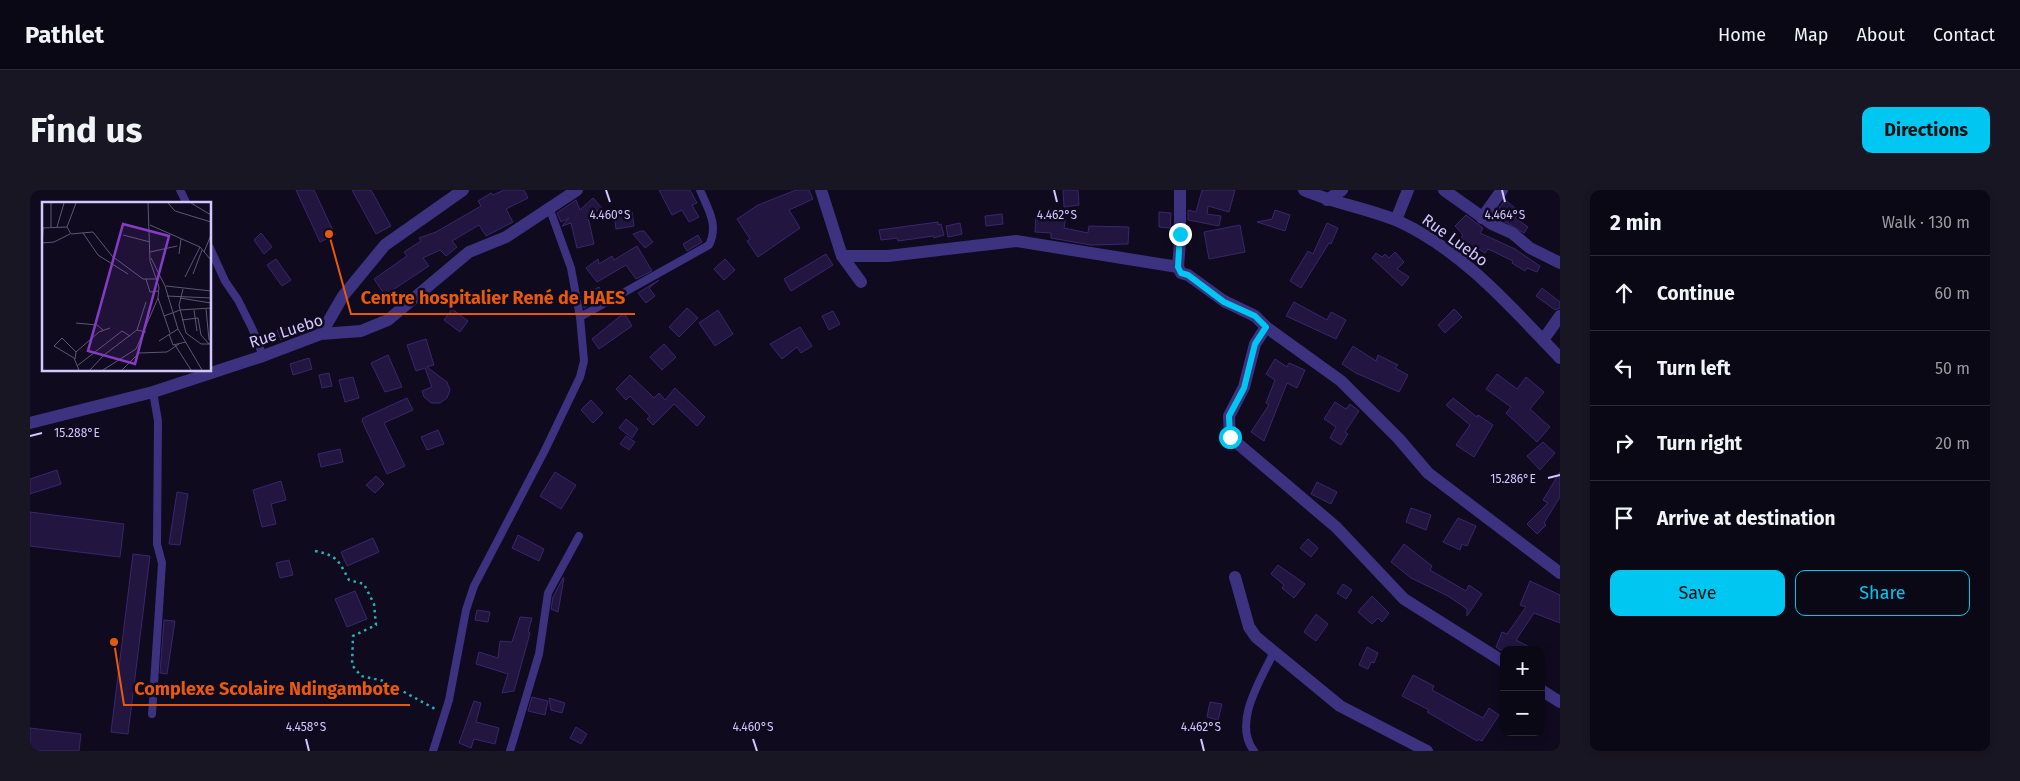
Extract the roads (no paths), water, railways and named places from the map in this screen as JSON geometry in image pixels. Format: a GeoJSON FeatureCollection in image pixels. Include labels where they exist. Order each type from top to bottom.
{"type":"FeatureCollection","features":[{"type":"Feature","properties":{"kind":"street"},"geometry":{"type":"LineString","coordinates":[[321,334],[343,296],[385,245],[463,190]]}},
{"type":"Feature","properties":{"kind":"street","name":"Rue Luebo"},"geometry":{"type":"LineString","coordinates":[[30,423],[154,392],[264,356],[321,334],[361,331],[388,320],[468,252],[506,237],[577,190]]}},
{"type":"Feature","properties":{"kind":"street"},"geometry":{"type":"LineString","coordinates":[[821,190],[842,256],[861,282]]}},
{"type":"Feature","properties":{"kind":"street"},"geometry":{"type":"LineString","coordinates":[[1180,190],[1178,267],[1181,273],[1188,275],[1224,302],[1255,316],[1266,327],[1341,382],[1399,439],[1428,473],[1560,572]]}},
{"type":"Feature","properties":{"kind":"street","name":"Rue Luebo"},"geometry":{"type":"LineString","coordinates":[[1304,190],[1327,200],[1396,220],[1424,236],[1467,267],[1560,358]]}},
{"type":"Feature","properties":{"kind":"street"},"geometry":{"type":"LineString","coordinates":[[1327,200],[1342,190]]}},
{"type":"Feature","properties":{"kind":"street"},"geometry":{"type":"LineString","coordinates":[[1396,220],[1408,190]]}},
{"type":"Feature","properties":{"kind":"street"},"geometry":{"type":"LineString","coordinates":[[1444,190],[1482,218],[1512,233],[1530,248],[1560,264]]}},
{"type":"Feature","properties":{"kind":"street"},"geometry":{"type":"LineString","coordinates":[[1482,218],[1502,190]]}},
{"type":"Feature","properties":{"kind":"street"},"geometry":{"type":"LineString","coordinates":[[842,256],[888,256],[1016,241],[1178,267]]}},
{"type":"Feature","properties":{"kind":"street"},"geometry":{"type":"LineString","coordinates":[[1543,340],[1560,316]]}},
{"type":"Feature","properties":{"kind":"street"},"geometry":{"type":"LineString","coordinates":[[1266,327],[1255,344],[1244,388],[1229,416],[1230,437],[1336,527],[1404,599],[1500,659]]}},
{"type":"Feature","properties":{"kind":"street"},"geometry":{"type":"LineString","coordinates":[[1235,577],[1249,626],[1256,637],[1340,706],[1427,751]]}},
{"type":"Feature","properties":{"kind":"street"},"geometry":{"type":"LineString","coordinates":[[1543,691],[1560,702]]}},
{"type":"Feature","properties":{"kind":"lane"},"geometry":{"type":"LineString","coordinates":[[180,190],[186,202]]}},
{"type":"Feature","properties":{"kind":"lane"},"geometry":{"type":"LineString","coordinates":[[580,317],[709,245],[714,235],[714,224],[700,190]]}},
{"type":"Feature","properties":{"kind":"lane"},"geometry":{"type":"LineString","coordinates":[[433,751],[445,713],[466,610],[474,586],[580,377],[584,361],[580,317],[571,268],[549,207]]}},
{"type":"Feature","properties":{"kind":"lane"},"geometry":{"type":"LineString","coordinates":[[211,250],[224,282],[238,300],[264,356]]}},
{"type":"Feature","properties":{"kind":"lane"},"geometry":{"type":"LineString","coordinates":[[152,714],[162,563],[156,544],[158,421],[154,392]]}},
{"type":"Feature","properties":{"kind":"lane"},"geometry":{"type":"LineString","coordinates":[[510,751],[538,654],[548,593],[579,536]]}},
{"type":"Feature","properties":{"kind":"lane"},"geometry":{"type":"LineString","coordinates":[[1254,751],[1250,746],[1245,729],[1249,703],[1274,652]]}},
{"type":"Feature","properties":{"kind":"place","name":"Centre hospitalier René de HAES"},"geometry":{"type":"Point","coordinates":[329,234]}},
{"type":"Feature","properties":{"kind":"place","name":"Complexe Scolaire Ndingambote"},"geometry":{"type":"Point","coordinates":[114,642]}}]}
